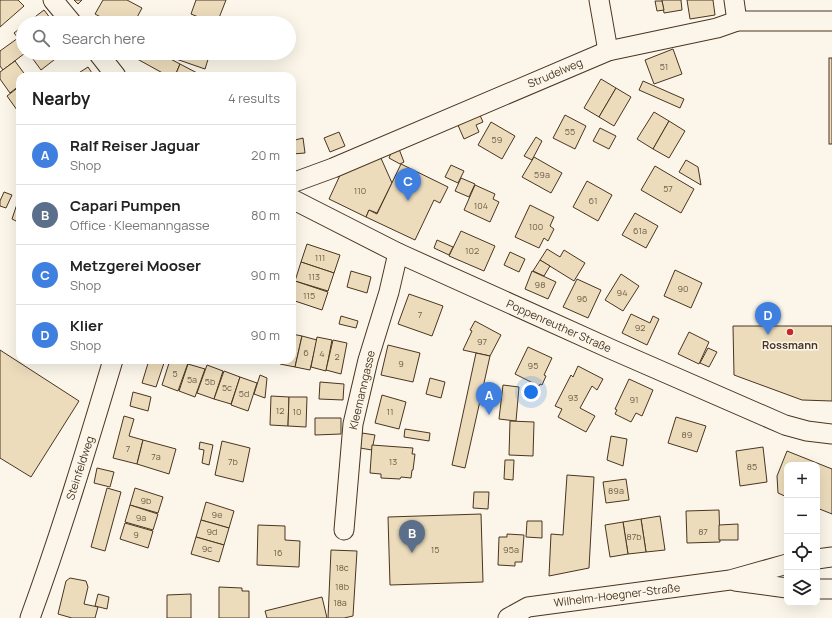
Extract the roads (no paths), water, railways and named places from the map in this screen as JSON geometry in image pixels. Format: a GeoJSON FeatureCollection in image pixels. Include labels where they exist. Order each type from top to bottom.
{"type":"FeatureCollection","features":[{"type":"Feature","properties":{"kind":"street"},"geometry":{"type":"LineString","coordinates":[[53,0],[66,16]]}},
{"type":"Feature","properties":{"kind":"street"},"geometry":{"type":"LineString","coordinates":[[599,0],[608,51]]}},
{"type":"Feature","properties":{"kind":"street"},"geometry":{"type":"LineString","coordinates":[[734,0],[737,21]]}},
{"type":"Feature","properties":{"kind":"street","name":"Strudelweg"},"geometry":{"type":"LineString","coordinates":[[296,182],[340,165],[608,51],[717,28],[737,21],[832,21]]}},
{"type":"Feature","properties":{"kind":"street"},"geometry":{"type":"LineString","coordinates":[[103,60],[113,72]]}},
{"type":"Feature","properties":{"kind":"street","name":"Poppenreuther Straße"},"geometry":{"type":"LineString","coordinates":[[296,201],[398,253],[613,350],[785,425],[807,431],[832,434]]}},
{"type":"Feature","properties":{"kind":"street","name":"Kleemanngasse"},"geometry":{"type":"LineString","coordinates":[[344,530],[353,424],[368,360],[389,292],[398,253]]}},
{"type":"Feature","properties":{"kind":"street","name":"Steinfeldweg"},"geometry":{"type":"LineString","coordinates":[[30,618],[46,576],[84,458],[112,364]]}},
{"type":"Feature","properties":{"kind":"street"},"geometry":{"type":"LineString","coordinates":[[820,559],[832,557]]}},
{"type":"Feature","properties":{"kind":"street","name":"Wilhelm-Hoegner-Straße"},"geometry":{"type":"LineString","coordinates":[[508,618],[528,607],[730,580],[784,565]]}},
{"type":"Feature","properties":{"kind":"street","name":"Steinfeldweg"},"geometry":{"type":"LineString","coordinates":[[44,618],[48,584],[46,576]]}},
{"type":"Feature","properties":{"kind":"street","name":"Wilhelm-Hoegner-Straße"},"geometry":{"type":"LineString","coordinates":[[730,580],[784,588]]}},
{"type":"Feature","properties":{"kind":"street"},"geometry":{"type":"LineString","coordinates":[[820,589],[832,589]]}},
{"type":"Feature","properties":{"kind":"place","name":"Metzgerei Mooser"},"geometry":{"type":"Point","coordinates":[408,201]}},
{"type":"Feature","properties":{"kind":"place","name":"Rossmann"},"geometry":{"type":"Point","coordinates":[790,332]}},
{"type":"Feature","properties":{"kind":"place","name":"Klier"},"geometry":{"type":"Point","coordinates":[768,335]}},
{"type":"Feature","properties":{"kind":"place","name":"Ralf Reiser Jaguar"},"geometry":{"type":"Point","coordinates":[489,415]}},
{"type":"Feature","properties":{"kind":"place","name":"Capari Pumpen"},"geometry":{"type":"Point","coordinates":[412,553]}}]}
